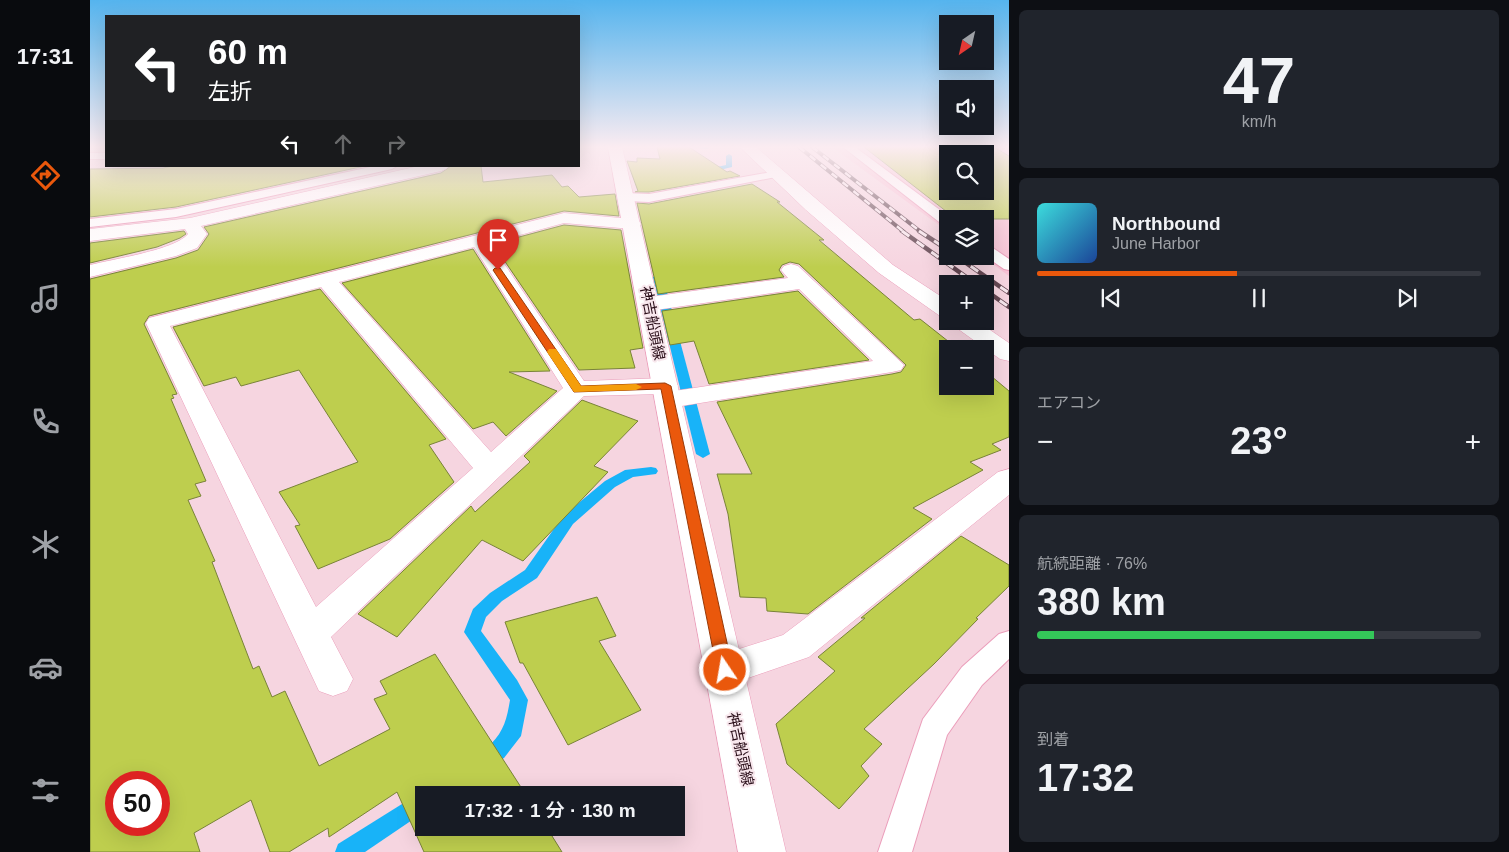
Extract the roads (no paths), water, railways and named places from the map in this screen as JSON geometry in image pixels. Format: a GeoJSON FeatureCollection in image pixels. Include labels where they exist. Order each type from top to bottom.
{"type":"FeatureCollection","features":[{"type":"Feature","properties":{"kind":"street"},"geometry":{"type":"LineString","coordinates":[[90,235],[190,223],[350,187]]}},
{"type":"Feature","properties":{"kind":"street","name":"神吉船頭線"},"geometry":{"type":"LineString","coordinates":[[624,187],[762,852]]}},
{"type":"Feature","properties":{"kind":"street"},"geometry":{"type":"LineString","coordinates":[[791,187],[886,269],[939,305]]}},
{"type":"Feature","properties":{"kind":"street"},"geometry":{"type":"LineString","coordinates":[[333,679],[157,323],[564,218],[629,211]]}},
{"type":"Feature","properties":{"kind":"street"},"geometry":{"type":"LineString","coordinates":[[90,271],[170,252],[190,244],[198,234],[190,223]]}},
{"type":"Feature","properties":{"kind":"street"},"geometry":{"type":"LineString","coordinates":[[478,240],[578,390]]}},
{"type":"Feature","properties":{"kind":"street"},"geometry":{"type":"LineString","coordinates":[[311,633],[578,390],[667,393],[892,366],[798,276],[649,304]]}},
{"type":"Feature","properties":{"kind":"street"},"geometry":{"type":"LineString","coordinates":[[325,279],[490,470]]}},
{"type":"Feature","properties":{"kind":"street"},"geometry":{"type":"LineString","coordinates":[[975,330],[1009,354]]}},
{"type":"Feature","properties":{"kind":"street"},"geometry":{"type":"LineString","coordinates":[[725,670],[796,646],[1009,479]]}},
{"type":"Feature","properties":{"kind":"lane"},"geometry":{"type":"LineString","coordinates":[[90,223],[176,213],[297,187]]}},
{"type":"Feature","properties":{"kind":"lane"},"geometry":{"type":"LineString","coordinates":[[629,211],[649,198],[708,187]]}},
{"type":"Feature","properties":{"kind":"lane"},"geometry":{"type":"LineString","coordinates":[[901,187],[939,215]]}},
{"type":"Feature","properties":{"kind":"lane"},"geometry":{"type":"LineString","coordinates":[[994,255],[1009,266]]}},
{"type":"Feature","properties":{"kind":"lane"},"geometry":{"type":"LineString","coordinates":[[895,852],[934,729],[972,676],[1009,642]]}},
{"type":"Feature","properties":{"kind":"waterway"},"geometry":{"type":"LineString","coordinates":[[658,277],[703,454]]}},
{"type":"Feature","properties":{"kind":"waterway"},"geometry":{"type":"LineString","coordinates":[[484,761],[497,752],[514,730],[519,700],[511,685],[472,632],[479,614],[496,597],[531,574],[568,520],[610,484],[630,473],[651,471]]}},
{"type":"Feature","properties":{"kind":"waterway"},"geometry":{"type":"LineString","coordinates":[[346,852],[415,806]]}},
{"type":"Feature","properties":{"kind":"railway"},"geometry":{"type":"LineString","coordinates":[[848,187],[904,232]]}},
{"type":"Feature","properties":{"kind":"railway"},"geometry":{"type":"LineString","coordinates":[[863,187],[921,232]]}},
{"type":"Feature","properties":{"kind":"railway"},"geometry":{"type":"LineString","coordinates":[[902,231],[963,275]]}},
{"type":"Feature","properties":{"kind":"railway"},"geometry":{"type":"LineString","coordinates":[[919,231],[939,244]]}},
{"type":"Feature","properties":{"kind":"railway"},"geometry":{"type":"LineString","coordinates":[[969,265],[1009,293]]}},
{"type":"Feature","properties":{"kind":"railway"},"geometry":{"type":"LineString","coordinates":[[994,296],[1009,307]]}}]}
